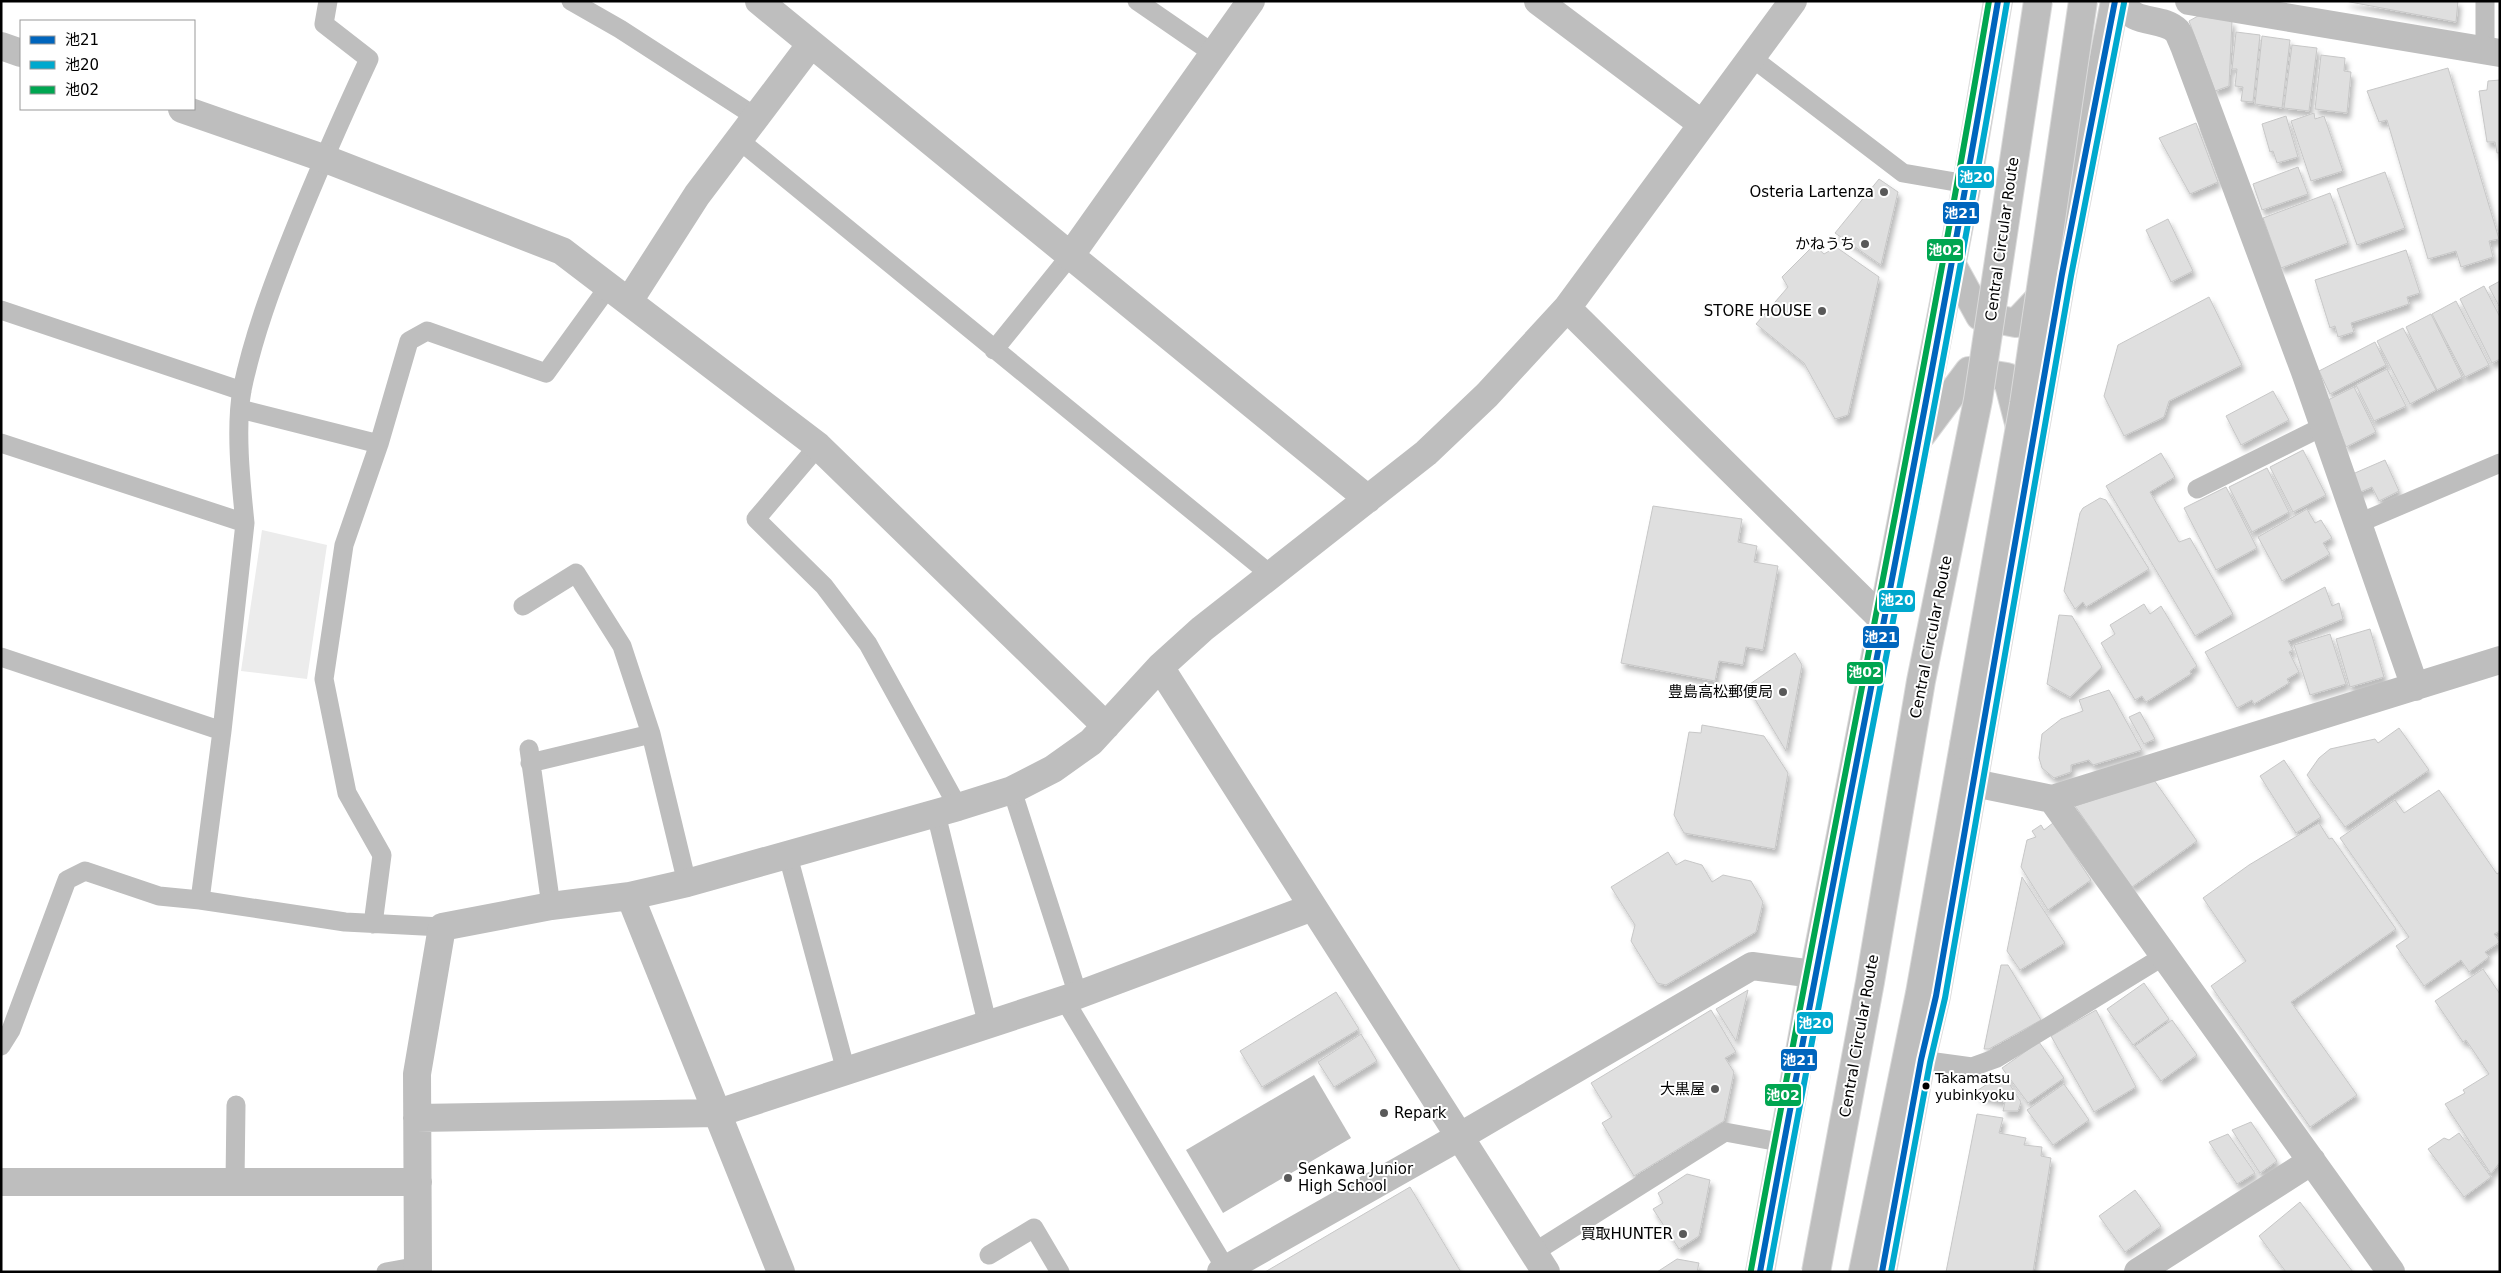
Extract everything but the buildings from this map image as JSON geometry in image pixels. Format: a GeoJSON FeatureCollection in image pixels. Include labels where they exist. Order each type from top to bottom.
{"type":"FeatureCollection","features":[{"type":"Feature","properties":{"kind":"main road"},"geometry":{"type":"LineString","coordinates":[[759,1],[1368,499]]}},
{"type":"Feature","properties":{"kind":"main road"},"geometry":{"type":"LineString","coordinates":[[1070,256],[1251,1]]}},
{"type":"Feature","properties":{"kind":"main road"},"geometry":{"type":"LineString","coordinates":[[1538,1],[1702,124]]}},
{"type":"Feature","properties":{"kind":"main road"},"geometry":{"type":"LineString","coordinates":[[418,1269],[417,1074],[442,928],[551,906],[630,896],[687,883],[947,811],[1012,790],[1053,769],[1091,742],[1160,667],[1202,629],[1433,447],[1487,395],[1567,308],[1793,1]]}},
{"type":"Feature","properties":{"kind":"main road"},"geometry":{"type":"LineString","coordinates":[[1760,1272],[1785,1143],[1814,974],[1967,184],[1998,1]]}},
{"type":"Feature","properties":{"kind":"main road","name":"Central Circular Route"},"geometry":{"type":"LineString","coordinates":[[1816,1272],[1870,982],[1921,681],[1978,400],[2038,1]]}},
{"type":"Feature","properties":{"kind":"main road"},"geometry":{"type":"LineString","coordinates":[[1863,1272],[1920,993],[2024,404],[2083,1]]}},
{"type":"Feature","properties":{"kind":"main road"},"geometry":{"type":"LineString","coordinates":[[1882,1272],[1921,1060],[1936,996],[2028,460],[2062,274],[2116,1]]}},
{"type":"Feature","properties":{"kind":"main road"},"geometry":{"type":"LineString","coordinates":[[2122,1],[2135,17],[2165,24],[2177,32],[2184,46],[2324,426],[2415,686]]}},
{"type":"Feature","properties":{"kind":"main road"},"geometry":{"type":"LineString","coordinates":[[2189,1],[2493,51]]}},
{"type":"Feature","properties":{"kind":"main road"},"geometry":{"type":"LineString","coordinates":[[619,294],[697,195],[811,44]]}},
{"type":"Feature","properties":{"kind":"main road"},"geometry":{"type":"LineString","coordinates":[[1,46],[20,53]]}},
{"type":"Feature","properties":{"kind":"main road"},"geometry":{"type":"LineString","coordinates":[[185,110],[323,158],[562,251],[818,446],[1106,726]]}},
{"type":"Feature","properties":{"kind":"main road"},"geometry":{"type":"LineString","coordinates":[[1952,264],[1980,316],[2016,322],[2062,274]]}},
{"type":"Feature","properties":{"kind":"main road"},"geometry":{"type":"LineString","coordinates":[[1567,308],[1882,620]]}},
{"type":"Feature","properties":{"kind":"main road"},"geometry":{"type":"LineString","coordinates":[[1918,439],[1969,372],[2007,377],[2028,460]]}},
{"type":"Feature","properties":{"kind":"main road"},"geometry":{"type":"LineString","coordinates":[[1974,783],[2052,799],[2500,660]]}},
{"type":"Feature","properties":{"kind":"main road"},"geometry":{"type":"LineString","coordinates":[[1160,667],[1540,1262]]}},
{"type":"Feature","properties":{"kind":"main road"},"geometry":{"type":"LineString","coordinates":[[2052,799],[2391,1272]]}},
{"type":"Feature","properties":{"kind":"main road"},"geometry":{"type":"LineString","coordinates":[[630,896],[782,1272]]}},
{"type":"Feature","properties":{"kind":"main road"},"geometry":{"type":"LineString","coordinates":[[417,1118],[718,1113],[988,1026],[1314,907]]}},
{"type":"Feature","properties":{"kind":"main road"},"geometry":{"type":"LineString","coordinates":[[1224,1270],[1459,1137],[1752,966],[1814,974]]}},
{"type":"Feature","properties":{"kind":"main road"},"geometry":{"type":"LineString","coordinates":[[2138,1272],[2312,1161]]}},
{"type":"Feature","properties":{"kind":"main road"},"geometry":{"type":"LineString","coordinates":[[1,1182],[418,1182]]}},
{"type":"Feature","properties":{"kind":"lane"},"geometry":{"type":"LineString","coordinates":[[200,900],[222,731],[244,523],[241,491],[241,400],[263,309],[323,158],[369,59],[324,24],[328,1]]}},
{"type":"Feature","properties":{"kind":"lane"},"geometry":{"type":"LineString","coordinates":[[571,1],[620,29],[756,117]]}},
{"type":"Feature","properties":{"kind":"lane"},"geometry":{"type":"LineString","coordinates":[[1137,1],[1214,54]]}},
{"type":"Feature","properties":{"kind":"lane"},"geometry":{"type":"LineString","coordinates":[[2486,1],[2493,51]]}},
{"type":"Feature","properties":{"kind":"lane"},"geometry":{"type":"LineString","coordinates":[[1751,57],[1903,173],[1967,184]]}},
{"type":"Feature","properties":{"kind":"lane"},"geometry":{"type":"LineString","coordinates":[[739,140],[1270,575]]}},
{"type":"Feature","properties":{"kind":"lane"},"geometry":{"type":"LineString","coordinates":[[994,350],[1070,256]]}},
{"type":"Feature","properties":{"kind":"lane"},"geometry":{"type":"LineString","coordinates":[[373,924],[382,855],[346,793],[324,679],[344,545],[379,444],[410,341],[427,331],[546,373],[619,294]]}},
{"type":"Feature","properties":{"kind":"lane"},"geometry":{"type":"LineString","coordinates":[[1,310],[241,400],[379,444]]}},
{"type":"Feature","properties":{"kind":"lane"},"geometry":{"type":"LineString","coordinates":[[2197,489],[2324,426]]}},
{"type":"Feature","properties":{"kind":"lane"},"geometry":{"type":"LineString","coordinates":[[1,443],[244,523]]}},
{"type":"Feature","properties":{"kind":"lane"},"geometry":{"type":"LineString","coordinates":[[818,446],[756,519],[824,586],[868,644],[947,811],[988,1026]]}},
{"type":"Feature","properties":{"kind":"lane"},"geometry":{"type":"LineString","coordinates":[[2359,524],[2500,463]]}},
{"type":"Feature","properties":{"kind":"lane"},"geometry":{"type":"LineString","coordinates":[[523,606],[576,573],[622,646],[651,734],[687,883]]}},
{"type":"Feature","properties":{"kind":"lane"},"geometry":{"type":"LineString","coordinates":[[1,657],[222,731]]}},
{"type":"Feature","properties":{"kind":"lane"},"geometry":{"type":"LineString","coordinates":[[551,906],[530,756],[651,734]]}},
{"type":"Feature","properties":{"kind":"lane"},"geometry":{"type":"LineString","coordinates":[[1012,790],[1071,997],[1224,1270]]}},
{"type":"Feature","properties":{"kind":"lane"},"geometry":{"type":"LineString","coordinates":[[788,856],[846,1071]]}},
{"type":"Feature","properties":{"kind":"lane"},"geometry":{"type":"LineString","coordinates":[[1,1046],[11,1030],[67,880],[86,871],[159,896],[373,924],[442,928]]}},
{"type":"Feature","properties":{"kind":"lane"},"geometry":{"type":"LineString","coordinates":[[1921,1060],[1972,1067],[1997,1058],[2164,956]]}},
{"type":"Feature","properties":{"kind":"lane"},"geometry":{"type":"LineString","coordinates":[[235,1182],[236,1105]]}},
{"type":"Feature","properties":{"kind":"lane"},"geometry":{"type":"LineString","coordinates":[[1540,1262],[1725,1132],[1785,1143]]}},
{"type":"Feature","properties":{"kind":"lane"},"geometry":{"type":"LineString","coordinates":[[989,1255],[1034,1228],[1060,1272]]}},
{"type":"Feature","properties":{"kind":"lane"},"geometry":{"type":"LineString","coordinates":[[386,1272],[418,1269]]}},
{"type":"Feature","properties":{"kind":"shaded area"},"geometry":{"type":"Polygon","coordinates":[[[262,530],[327,545],[307,679],[241,671],[262,530]]]}},
{"type":"Feature","properties":{"kind":"shaded area"},"geometry":{"type":"Polygon","coordinates":[[[1314,1075],[1351,1138],[1223,1213],[1186,1150],[1314,1075]]]}},
{"type":"Feature","properties":{"kind":"transit line","name":"池02"},"geometry":{"type":"LineString","coordinates":[[1751,1270],[1932,319],[1989,1]]}},
{"type":"Feature","properties":{"kind":"transit line","name":"池21"},"geometry":{"type":"LineString","coordinates":[[1760,1272],[1941,319],[1998,1]]}},
{"type":"Feature","properties":{"kind":"transit line","name":"池21"},"geometry":{"type":"LineString","coordinates":[[1882,1272],[1921,1060],[1936,996],[2062,274],[2115,1]]}},
{"type":"Feature","properties":{"kind":"transit line","name":"池20"},"geometry":{"type":"LineString","coordinates":[[1769,1272],[1950,320],[2007,2]]}},
{"type":"Feature","properties":{"kind":"transit line","name":"池20"},"geometry":{"type":"LineString","coordinates":[[1891,1272],[1930,1062],[1945,998],[2071,276],[2124,3]]}},
{"type":"Feature","properties":{"kind":"place","name":"Osteria Lartenza"},"geometry":{"type":"Point","coordinates":[1884,192]}},
{"type":"Feature","properties":{"kind":"place","name":"かねうち"},"geometry":{"type":"Point","coordinates":[1865,244]}},
{"type":"Feature","properties":{"kind":"place","name":"STORE HOUSE"},"geometry":{"type":"Point","coordinates":[1822,311]}},
{"type":"Feature","properties":{"kind":"place","name":"豊島高松郵便局"},"geometry":{"type":"Point","coordinates":[1783,692]}},
{"type":"Feature","properties":{"kind":"place","name":"Takamatsu yubinkyoku"},"geometry":{"type":"Point","coordinates":[1926,1086]}},
{"type":"Feature","properties":{"kind":"place","name":"大黒屋"},"geometry":{"type":"Point","coordinates":[1715,1089]}},
{"type":"Feature","properties":{"kind":"place","name":"Repark"},"geometry":{"type":"Point","coordinates":[1384,1113]}},
{"type":"Feature","properties":{"kind":"place","name":"Senkawa Junior High School"},"geometry":{"type":"Point","coordinates":[1288,1178]}},
{"type":"Feature","properties":{"kind":"place","name":"買取HUNTER"},"geometry":{"type":"Point","coordinates":[1683,1234]}}]}
